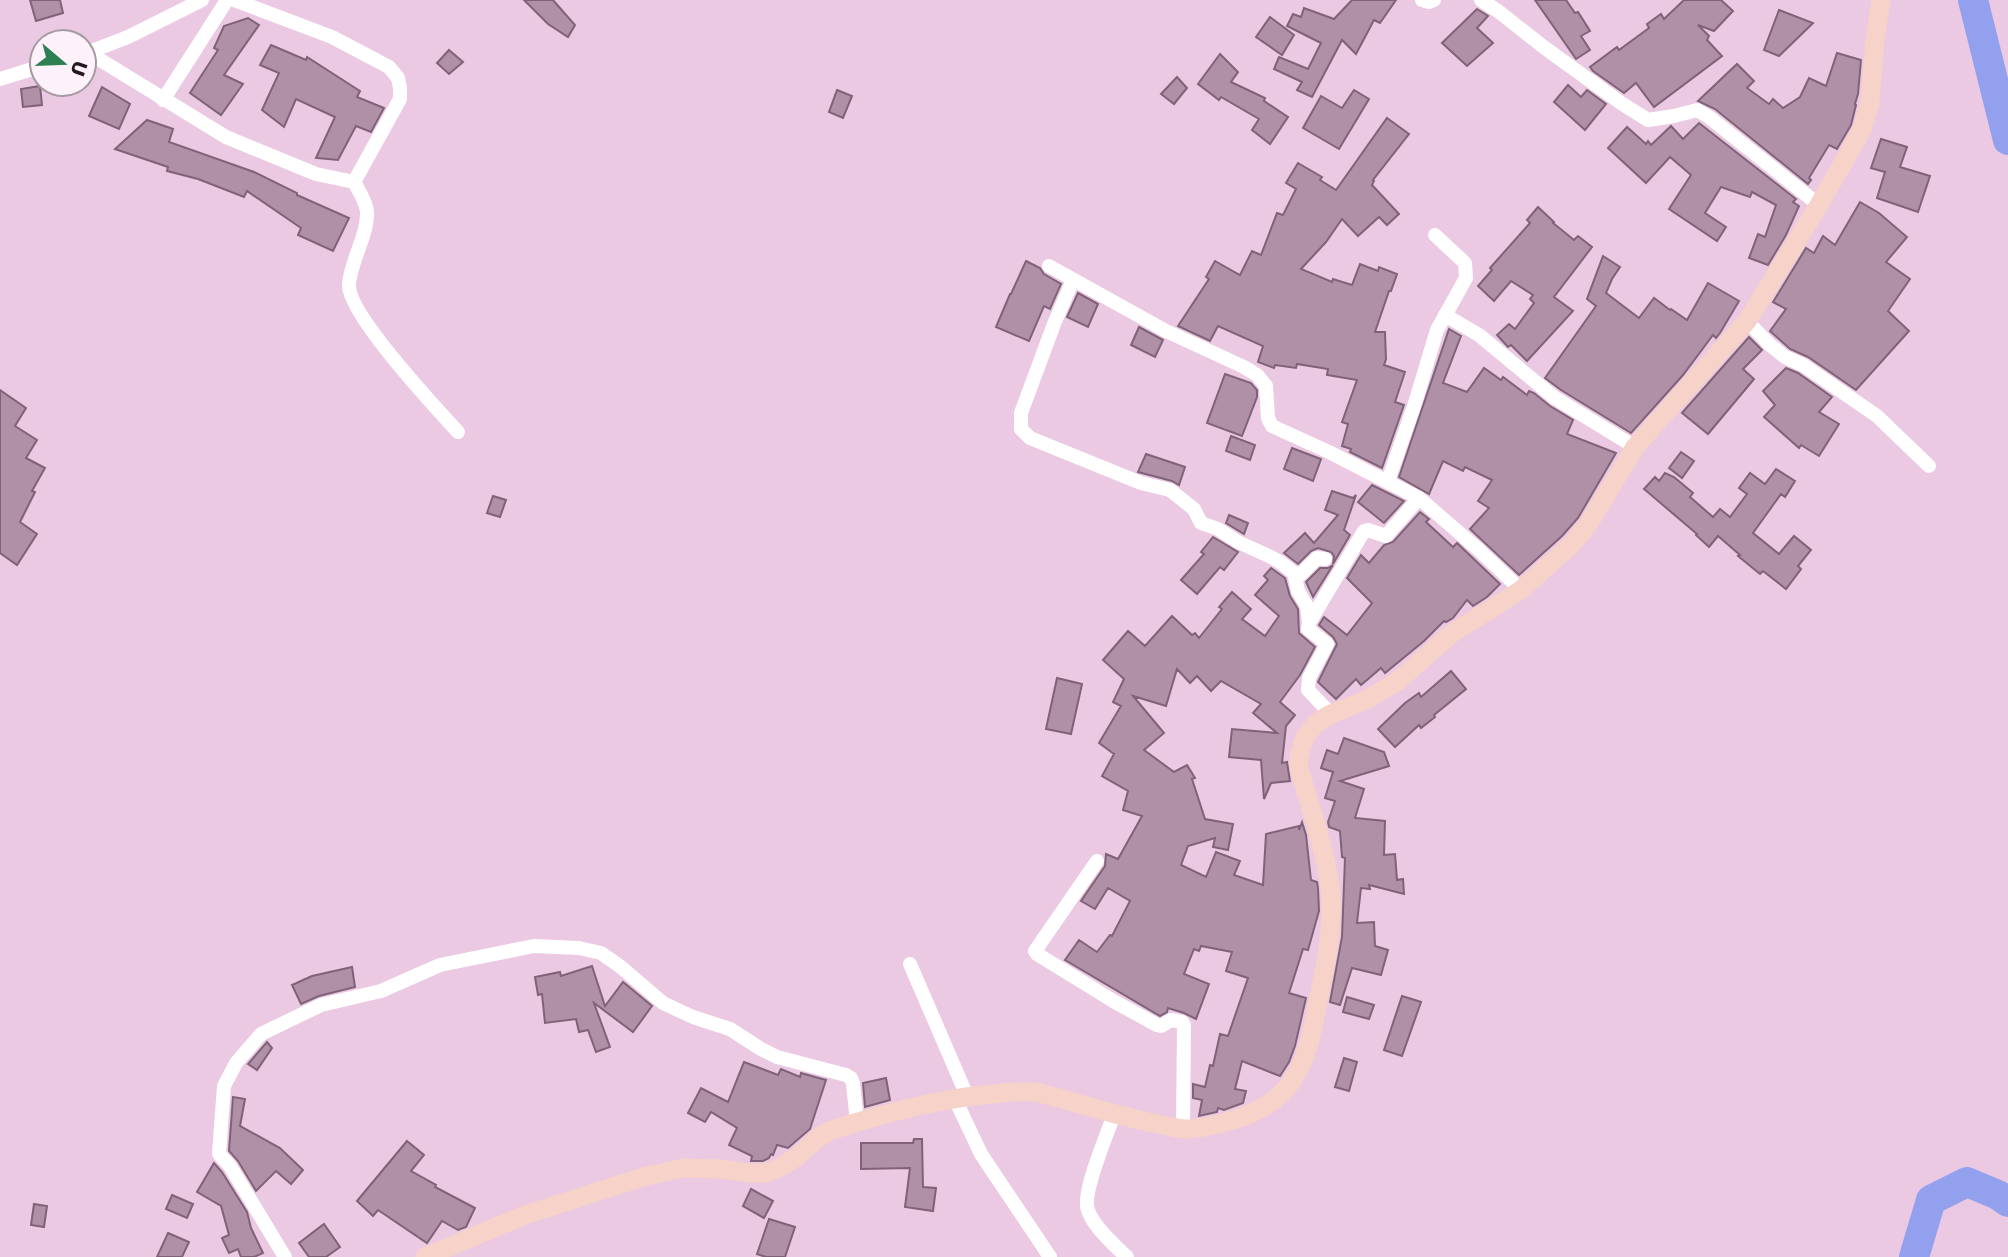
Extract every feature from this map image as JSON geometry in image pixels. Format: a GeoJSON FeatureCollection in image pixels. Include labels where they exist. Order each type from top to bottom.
{"type":"FeatureCollection","features":[{"type":"Feature","properties":{"kind":"street"},"geometry":{"type":"LineString","coordinates":[[98,48],[128,37],[202,0]]}},
{"type":"Feature","properties":{"kind":"street"},"geometry":{"type":"LineString","coordinates":[[163,100],[227,0]]}},
{"type":"Feature","properties":{"kind":"street"},"geometry":{"type":"LineString","coordinates":[[234,0],[332,37],[389,67],[398,78],[400,100],[354,183]]}},
{"type":"Feature","properties":{"kind":"street"},"geometry":{"type":"LineString","coordinates":[[1422,0],[1434,0]]}},
{"type":"Feature","properties":{"kind":"street"},"geometry":{"type":"LineString","coordinates":[[1481,0],[1648,120],[1697,110],[1709,117],[1819,205]]}},
{"type":"Feature","properties":{"kind":"street"},"geometry":{"type":"LineString","coordinates":[[425,1257],[525,1215],[643,1177],[683,1168],[749,1173],[779,1168],[829,1132],[917,1106],[961,1097],[1035,1092],[1114,1115],[1183,1129],[1220,1124],[1247,1116],[1264,1107],[1291,1084],[1302,1067],[1311,1040],[1331,922],[1326,863],[1299,768],[1299,756],[1309,729],[1331,714],[1366,700],[1398,681],[1451,634],[1521,590],[1555,561],[1588,525],[1635,447],[1747,321],[1863,130],[1867,117],[1881,0]]}},
{"type":"Feature","properties":{"kind":"street"},"geometry":{"type":"LineString","coordinates":[[98,60],[226,137],[316,174],[354,183],[367,211],[349,285],[353,302],[408,376],[458,432]]}},
{"type":"Feature","properties":{"kind":"street"},"geometry":{"type":"LineString","coordinates":[[0,79],[28,70]]}},
{"type":"Feature","properties":{"kind":"street"},"geometry":{"type":"LineString","coordinates":[[1388,481],[1437,330],[1466,278],[1465,263],[1435,235]]}},
{"type":"Feature","properties":{"kind":"street"},"geometry":{"type":"LineString","coordinates":[[1049,266],[1166,331],[1257,375],[1266,386],[1268,418],[1272,426],[1419,498],[1521,590]]}},
{"type":"Feature","properties":{"kind":"street"},"geometry":{"type":"LineString","coordinates":[[1073,280],[1021,414],[1021,429],[1024,434],[1030,439],[1141,483],[1170,490],[1194,509],[1200,523],[1218,529],[1280,562],[1294,573],[1300,575],[1317,558],[1325,559]]}},
{"type":"Feature","properties":{"kind":"street"},"geometry":{"type":"LineString","coordinates":[[1445,315],[1479,335],[1555,398],[1635,447]]}},
{"type":"Feature","properties":{"kind":"street"},"geometry":{"type":"LineString","coordinates":[[1747,321],[1785,357],[1803,365],[1877,416],[1930,466]]}},
{"type":"Feature","properties":{"kind":"street"},"geometry":{"type":"LineString","coordinates":[[1309,623],[1364,531],[1368,530],[1384,537],[1388,535],[1419,498]]}},
{"type":"Feature","properties":{"kind":"street"},"geometry":{"type":"LineString","coordinates":[[1294,573],[1298,591],[1307,606],[1308,629],[1327,644],[1308,678],[1308,690],[1331,714]]}},
{"type":"Feature","properties":{"kind":"street"},"geometry":{"type":"LineString","coordinates":[[1097,861],[1035,951],[1157,1025],[1161,1026],[1171,1020],[1182,1022],[1183,1129]]}},
{"type":"Feature","properties":{"kind":"street"},"geometry":{"type":"LineString","coordinates":[[285,1257],[230,1166],[219,1154],[224,1086],[236,1063],[261,1034],[291,1019],[321,1005],[381,991],[440,965],[534,946],[579,948],[601,953],[663,1003],[693,1017],[730,1028],[778,1057],[851,1078],[857,1122]]}},
{"type":"Feature","properties":{"kind":"street"},"geometry":{"type":"LineString","coordinates":[[910,964],[981,1154],[1050,1257]]}},
{"type":"Feature","properties":{"kind":"street"},"geometry":{"type":"LineString","coordinates":[[1114,1115],[1096,1165],[1086,1206],[1091,1217],[1127,1257]]}},
{"type":"Feature","properties":{"kind":"building"},"geometry":{"type":"Polygon","coordinates":[[[30,0],[60,0],[63,13],[36,21],[30,0]]]}},
{"type":"Feature","properties":{"kind":"building"},"geometry":{"type":"Polygon","coordinates":[[[524,0],[553,0],[575,25],[568,37],[548,24],[524,0]]]}},
{"type":"Feature","properties":{"kind":"building"},"geometry":{"type":"Polygon","coordinates":[[[1352,0],[1396,0],[1380,23],[1374,20],[1356,54],[1342,40],[1312,97],[1297,90],[1302,82],[1274,69],[1279,57],[1308,69],[1321,43],[1287,26],[1293,14],[1301,17],[1304,8],[1334,19],[1352,0]]]}},
{"type":"Feature","properties":{"kind":"building"},"geometry":{"type":"Polygon","coordinates":[[[1535,0],[1566,0],[1575,13],[1578,12],[1590,31],[1581,36],[1590,50],[1576,59],[1535,0]]]}},
{"type":"Feature","properties":{"kind":"building"},"geometry":{"type":"Polygon","coordinates":[[[1684,0],[1721,0],[1733,11],[1714,31],[1698,25],[1722,56],[1654,107],[1636,83],[1624,93],[1590,67],[1649,28],[1647,24],[1661,14],[1664,19],[1684,0]]]}},
{"type":"Feature","properties":{"kind":"building"},"geometry":{"type":"Polygon","coordinates":[[[1477,9],[1488,16],[1477,28],[1493,43],[1467,66],[1442,43],[1477,9]]]}},
{"type":"Feature","properties":{"kind":"building"},"geometry":{"type":"Polygon","coordinates":[[[1779,10],[1813,23],[1779,56],[1764,50],[1779,10]]]}},
{"type":"Feature","properties":{"kind":"building"},"geometry":{"type":"Polygon","coordinates":[[[1270,17],[1294,35],[1282,55],[1256,37],[1270,17]]]}},
{"type":"Feature","properties":{"kind":"building"},"geometry":{"type":"Polygon","coordinates":[[[248,18],[259,25],[224,75],[243,84],[221,115],[190,93],[218,50],[214,48],[224,26],[248,18]]]}},
{"type":"Feature","properties":{"kind":"building"},"geometry":{"type":"Polygon","coordinates":[[[271,45],[306,60],[307,57],[360,91],[357,97],[384,108],[371,132],[356,126],[338,160],[316,158],[335,117],[296,99],[284,127],[262,110],[279,73],[260,65],[271,45]]]}},
{"type":"Feature","properties":{"kind":"building"},"geometry":{"type":"Polygon","coordinates":[[[449,50],[463,62],[449,74],[437,63],[449,50]]]}},
{"type":"Feature","properties":{"kind":"building"},"geometry":{"type":"Polygon","coordinates":[[[1837,53],[1861,60],[1856,105],[1851,125],[1837,149],[1829,145],[1808,184],[1715,109],[1698,101],[1737,64],[1754,81],[1747,88],[1769,104],[1773,99],[1783,108],[1800,97],[1809,78],[1826,86],[1837,53]]]}},
{"type":"Feature","properties":{"kind":"building"},"geometry":{"type":"Polygon","coordinates":[[[1220,54],[1238,72],[1231,82],[1265,98],[1264,101],[1288,117],[1270,144],[1252,130],[1259,119],[1221,97],[1219,100],[1198,84],[1220,54]]]}},
{"type":"Feature","properties":{"kind":"building"},"geometry":{"type":"Polygon","coordinates":[[[1177,77],[1187,88],[1174,104],[1161,94],[1177,77]]]}},
{"type":"Feature","properties":{"kind":"building"},"geometry":{"type":"Polygon","coordinates":[[[1568,85],[1581,97],[1587,90],[1606,104],[1585,130],[1554,102],[1568,85]]]}},
{"type":"Feature","properties":{"kind":"building"},"geometry":{"type":"Polygon","coordinates":[[[102,87],[130,104],[119,129],[89,116],[102,87]]]}},
{"type":"Feature","properties":{"kind":"building"},"geometry":{"type":"Polygon","coordinates":[[[28,88],[28,98],[41,98],[42,105],[23,107],[21,89],[28,88]]]}},
{"type":"Feature","properties":{"kind":"building"},"geometry":{"type":"Polygon","coordinates":[[[837,90],[852,96],[843,118],[829,112],[837,90]]]}},
{"type":"Feature","properties":{"kind":"building"},"geometry":{"type":"Polygon","coordinates":[[[1354,90],[1369,99],[1339,149],[1303,128],[1321,96],[1342,108],[1354,90]]]}},
{"type":"Feature","properties":{"kind":"building"},"geometry":{"type":"Polygon","coordinates":[[[1387,118],[1409,134],[1373,180],[1372,185],[1399,214],[1387,225],[1379,217],[1358,236],[1342,219],[1326,242],[1301,269],[1332,282],[1333,279],[1352,285],[1360,264],[1397,274],[1375,332],[1385,332],[1384,365],[1405,372],[1395,402],[1404,405],[1382,468],[1342,446],[1348,424],[1342,422],[1357,380],[1327,375],[1328,369],[1297,364],[1296,368],[1275,365],[1274,368],[1258,362],[1263,346],[1218,326],[1210,341],[1178,326],[1209,279],[1206,277],[1215,261],[1240,275],[1252,251],[1261,255],[1277,213],[1283,215],[1296,189],[1286,183],[1298,163],[1322,177],[1320,180],[1336,190],[1387,118]]]}},
{"type":"Feature","properties":{"kind":"building"},"geometry":{"type":"Polygon","coordinates":[[[147,120],[173,129],[169,142],[254,172],[349,218],[333,251],[298,235],[301,228],[247,191],[244,197],[198,179],[167,171],[168,167],[115,149],[147,120]]]}},
{"type":"Feature","properties":{"kind":"building"},"geometry":{"type":"Polygon","coordinates":[[[1699,123],[1796,199],[1793,202],[1799,206],[1768,265],[1749,258],[1758,234],[1765,237],[1776,205],[1752,192],[1750,197],[1721,187],[1705,213],[1726,227],[1717,241],[1669,209],[1691,175],[1670,157],[1646,183],[1608,148],[1627,127],[1646,144],[1648,141],[1651,145],[1671,126],[1683,139],[1699,123]]]}},
{"type":"Feature","properties":{"kind":"building"},"geometry":{"type":"Polygon","coordinates":[[[1881,139],[1907,147],[1900,167],[1930,176],[1918,212],[1877,198],[1885,172],[1871,168],[1881,139]]]}},
{"type":"Feature","properties":{"kind":"building"},"geometry":{"type":"Polygon","coordinates":[[[1860,202],[1879,213],[1907,237],[1886,262],[1910,279],[1888,311],[1909,331],[1856,390],[1808,357],[1790,349],[1770,331],[1786,309],[1773,302],[1806,248],[1814,253],[1823,236],[1835,245],[1860,202]]]}},
{"type":"Feature","properties":{"kind":"building"},"geometry":{"type":"Polygon","coordinates":[[[1538,207],[1574,240],[1578,236],[1592,247],[1554,297],[1573,311],[1527,361],[1497,335],[1509,324],[1515,329],[1534,303],[1530,299],[1533,295],[1511,281],[1494,301],[1478,286],[1492,270],[1490,268],[1530,223],[1527,220],[1538,207]]]}},
{"type":"Feature","properties":{"kind":"building"},"geometry":{"type":"Polygon","coordinates":[[[1603,256],[1620,267],[1606,293],[1639,318],[1654,298],[1687,320],[1708,283],[1739,301],[1716,338],[1713,335],[1683,375],[1631,433],[1545,378],[1596,306],[1587,299],[1603,256]]]}},
{"type":"Feature","properties":{"kind":"building"},"geometry":{"type":"Polygon","coordinates":[[[1026,261],[1061,284],[1050,309],[1044,306],[1029,341],[996,327],[1026,261]]]}},
{"type":"Feature","properties":{"kind":"building"},"geometry":{"type":"Polygon","coordinates":[[[1078,293],[1098,304],[1088,327],[1067,317],[1078,293]]]}},
{"type":"Feature","properties":{"kind":"building"},"geometry":{"type":"Polygon","coordinates":[[[1139,327],[1163,340],[1155,357],[1131,345],[1139,327]]]}},
{"type":"Feature","properties":{"kind":"building"},"geometry":{"type":"Polygon","coordinates":[[[1449,329],[1461,336],[1443,383],[1467,392],[1484,368],[1501,380],[1503,377],[1527,395],[1529,391],[1534,393],[1573,420],[1567,434],[1616,453],[1578,518],[1519,575],[1470,529],[1489,508],[1478,501],[1492,480],[1465,467],[1463,471],[1443,461],[1429,494],[1399,477],[1449,329]]]}},
{"type":"Feature","properties":{"kind":"building"},"geometry":{"type":"Polygon","coordinates":[[[1749,337],[1762,350],[1743,369],[1754,379],[1708,434],[1682,413],[1749,337]]]}},
{"type":"Feature","properties":{"kind":"building"},"geometry":{"type":"Polygon","coordinates":[[[1786,368],[1798,373],[1832,397],[1819,412],[1839,424],[1819,456],[1801,445],[1799,448],[1764,417],[1775,405],[1763,391],[1786,368]]]}},
{"type":"Feature","properties":{"kind":"building"},"geometry":{"type":"Polygon","coordinates":[[[1225,374],[1251,383],[1257,390],[1257,397],[1242,436],[1207,423],[1225,374]]]}},
{"type":"Feature","properties":{"kind":"building"},"geometry":{"type":"Polygon","coordinates":[[[0,390],[26,408],[15,426],[37,440],[26,458],[45,468],[32,491],[35,492],[20,522],[37,534],[17,565],[0,553],[0,390]]]}},
{"type":"Feature","properties":{"kind":"building"},"geometry":{"type":"Polygon","coordinates":[[[1231,436],[1255,445],[1250,460],[1226,451],[1231,436]]]}},
{"type":"Feature","properties":{"kind":"building"},"geometry":{"type":"Polygon","coordinates":[[[1292,448],[1321,459],[1313,481],[1284,469],[1292,448]]]}},
{"type":"Feature","properties":{"kind":"building"},"geometry":{"type":"Polygon","coordinates":[[[1681,452],[1694,461],[1682,478],[1669,468],[1681,452]]]}},
{"type":"Feature","properties":{"kind":"building"},"geometry":{"type":"Polygon","coordinates":[[[1146,454],[1185,467],[1179,485],[1138,472],[1146,454]]]}},
{"type":"Feature","properties":{"kind":"building"},"geometry":{"type":"Polygon","coordinates":[[[1776,469],[1795,481],[1785,497],[1781,494],[1753,533],[1779,554],[1794,536],[1811,550],[1798,566],[1801,569],[1786,589],[1763,571],[1760,574],[1718,536],[1709,547],[1644,489],[1655,477],[1659,481],[1665,473],[1693,493],[1690,497],[1713,517],[1720,509],[1730,517],[1747,494],[1739,488],[1750,473],[1765,484],[1776,469]]]}},
{"type":"Feature","properties":{"kind":"building"},"geometry":{"type":"Polygon","coordinates":[[[1372,485],[1404,501],[1384,523],[1358,502],[1372,485]]]}},
{"type":"Feature","properties":{"kind":"building"},"geometry":{"type":"Polygon","coordinates":[[[1332,491],[1353,498],[1356,495],[1344,530],[1350,535],[1333,564],[1334,556],[1331,552],[1318,548],[1298,564],[1284,553],[1305,533],[1314,543],[1338,515],[1325,510],[1332,491]]]}},
{"type":"Feature","properties":{"kind":"building"},"geometry":{"type":"Polygon","coordinates":[[[493,496],[506,500],[500,517],[487,513],[493,496]]]}},
{"type":"Feature","properties":{"kind":"building"},"geometry":{"type":"Polygon","coordinates":[[[1420,512],[1429,519],[1426,522],[1453,547],[1457,543],[1500,584],[1473,606],[1467,600],[1453,618],[1444,621],[1385,673],[1381,668],[1361,685],[1356,679],[1336,699],[1318,682],[1337,644],[1319,625],[1324,617],[1347,635],[1372,603],[1347,578],[1361,555],[1369,563],[1384,545],[1393,542],[1420,512]]]}},
{"type":"Feature","properties":{"kind":"building"},"geometry":{"type":"Polygon","coordinates":[[[1229,515],[1248,523],[1244,534],[1226,523],[1229,515]]]}},
{"type":"Feature","properties":{"kind":"building"},"geometry":{"type":"Polygon","coordinates":[[[1213,537],[1238,552],[1224,570],[1220,567],[1197,594],[1181,580],[1204,554],[1201,552],[1213,537]]]}},
{"type":"Feature","properties":{"kind":"building"},"geometry":{"type":"Polygon","coordinates":[[[1333,565],[1313,597],[1306,582],[1320,568],[1333,565]]]}},
{"type":"Feature","properties":{"kind":"building"},"geometry":{"type":"Polygon","coordinates":[[[1271,568],[1285,578],[1290,596],[1298,609],[1299,633],[1315,647],[1300,675],[1280,702],[1295,715],[1286,726],[1282,763],[1287,762],[1290,781],[1271,783],[1264,799],[1261,760],[1229,757],[1232,729],[1277,733],[1253,713],[1261,704],[1221,681],[1211,691],[1197,676],[1190,683],[1177,669],[1166,706],[1133,696],[1164,733],[1144,750],[1174,772],[1187,765],[1195,778],[1192,779],[1205,819],[1233,824],[1228,850],[1213,847],[1215,838],[1188,846],[1181,865],[1206,877],[1216,852],[1240,861],[1234,875],[1263,885],[1266,834],[1299,826],[1299,830],[1302,822],[1311,880],[1317,882],[1318,888],[1319,911],[1308,950],[1303,949],[1289,993],[1306,998],[1289,1062],[1280,1076],[1242,1061],[1235,1089],[1246,1091],[1243,1103],[1224,1110],[1218,1108],[1217,1112],[1199,1116],[1202,1100],[1193,1098],[1193,1084],[1205,1087],[1220,1034],[1228,1036],[1248,978],[1226,971],[1232,952],[1201,946],[1199,951],[1194,949],[1184,974],[1209,984],[1196,1019],[1168,1008],[1167,1012],[1160,1016],[1065,960],[1079,940],[1097,952],[1110,935],[1112,936],[1130,901],[1108,888],[1095,909],[1081,901],[1105,866],[1106,854],[1118,859],[1142,816],[1123,810],[1128,791],[1102,776],[1114,754],[1099,743],[1121,706],[1113,702],[1124,679],[1103,660],[1128,631],[1145,646],[1172,616],[1199,638],[1232,592],[1251,609],[1242,619],[1265,636],[1279,616],[1255,595],[1268,580],[1264,576],[1271,568]]]}},
{"type":"Feature","properties":{"kind":"building"},"geometry":{"type":"Polygon","coordinates":[[[1451,671],[1466,689],[1395,747],[1378,729],[1405,703],[1419,693],[1421,697],[1451,671]]]}},
{"type":"Feature","properties":{"kind":"building"},"geometry":{"type":"Polygon","coordinates":[[[1057,678],[1082,684],[1071,734],[1046,729],[1057,678]]]}},
{"type":"Feature","properties":{"kind":"building"},"geometry":{"type":"Polygon","coordinates":[[[1344,738],[1384,752],[1389,766],[1340,781],[1364,789],[1355,818],[1385,821],[1384,855],[1395,854],[1397,880],[1403,879],[1404,894],[1369,885],[1370,889],[1361,888],[1357,923],[1374,922],[1375,946],[1388,950],[1381,975],[1352,968],[1340,1005],[1330,1002],[1342,937],[1345,858],[1342,857],[1340,831],[1329,827],[1328,822],[1335,801],[1325,798],[1333,772],[1321,768],[1327,750],[1338,754],[1344,738]]]}},
{"type":"Feature","properties":{"kind":"building"},"geometry":{"type":"Polygon","coordinates":[[[592,966],[605,1006],[623,982],[652,1006],[633,1032],[594,1003],[610,1047],[596,1052],[588,1030],[579,1032],[576,1019],[545,1023],[542,994],[538,995],[535,977],[560,972],[561,976],[592,966]]]}},
{"type":"Feature","properties":{"kind":"building"},"geometry":{"type":"Polygon","coordinates":[[[352,967],[355,987],[319,996],[301,1004],[292,985],[312,976],[352,967]]]}},
{"type":"Feature","properties":{"kind":"building"},"geometry":{"type":"Polygon","coordinates":[[[1402,996],[1421,1002],[1402,1056],[1384,1050],[1402,996]]]}},
{"type":"Feature","properties":{"kind":"building"},"geometry":{"type":"Polygon","coordinates":[[[1347,997],[1374,1005],[1369,1019],[1343,1012],[1347,997]]]}},
{"type":"Feature","properties":{"kind":"building"},"geometry":{"type":"Polygon","coordinates":[[[267,1042],[272,1048],[257,1070],[248,1064],[267,1042]]]}},
{"type":"Feature","properties":{"kind":"building"},"geometry":{"type":"Polygon","coordinates":[[[1344,1058],[1357,1062],[1349,1091],[1335,1087],[1344,1058]]]}},
{"type":"Feature","properties":{"kind":"building"},"geometry":{"type":"Polygon","coordinates":[[[744,1062],[778,1075],[781,1069],[800,1077],[801,1073],[826,1080],[810,1129],[788,1148],[777,1145],[773,1155],[763,1161],[751,1161],[752,1156],[729,1145],[737,1128],[711,1112],[705,1122],[688,1113],[701,1088],[728,1102],[744,1062]]]}},
{"type":"Feature","properties":{"kind":"building"},"geometry":{"type":"Polygon","coordinates":[[[886,1078],[890,1100],[865,1107],[863,1083],[886,1078]]]}},
{"type":"Feature","properties":{"kind":"building"},"geometry":{"type":"Polygon","coordinates":[[[233,1097],[245,1099],[240,1126],[280,1148],[303,1170],[291,1184],[276,1171],[256,1191],[229,1151],[233,1097]]]}},
{"type":"Feature","properties":{"kind":"building"},"geometry":{"type":"Polygon","coordinates":[[[914,1139],[922,1139],[923,1187],[936,1188],[933,1211],[905,1207],[910,1168],[861,1169],[861,1143],[913,1143],[914,1139]]]}},
{"type":"Feature","properties":{"kind":"building"},"geometry":{"type":"Polygon","coordinates":[[[407,1141],[424,1155],[411,1171],[475,1208],[466,1227],[458,1230],[442,1221],[427,1243],[378,1210],[373,1216],[357,1201],[407,1141]]]}},
{"type":"Feature","properties":{"kind":"building"},"geometry":{"type":"Polygon","coordinates":[[[214,1163],[247,1212],[263,1253],[254,1257],[241,1257],[238,1249],[229,1253],[222,1238],[229,1235],[221,1206],[197,1192],[214,1163]]]}},
{"type":"Feature","properties":{"kind":"building"},"geometry":{"type":"Polygon","coordinates":[[[751,1189],[773,1201],[764,1218],[743,1206],[751,1189]]]}},
{"type":"Feature","properties":{"kind":"building"},"geometry":{"type":"Polygon","coordinates":[[[172,1195],[193,1204],[187,1218],[166,1209],[172,1195]]]}},
{"type":"Feature","properties":{"kind":"building"},"geometry":{"type":"Polygon","coordinates":[[[34,1204],[47,1206],[44,1227],[31,1225],[34,1204]]]}},
{"type":"Feature","properties":{"kind":"building"},"geometry":{"type":"Polygon","coordinates":[[[769,1219],[795,1227],[785,1257],[757,1254],[769,1219]]]}},
{"type":"Feature","properties":{"kind":"building"},"geometry":{"type":"Polygon","coordinates":[[[324,1224],[340,1247],[326,1257],[309,1257],[299,1243],[324,1224]]]}},
{"type":"Feature","properties":{"kind":"building"},"geometry":{"type":"Polygon","coordinates":[[[168,1233],[189,1242],[182,1257],[157,1257],[168,1233]]]}},
{"type":"Feature","properties":{"kind":"waterway"},"geometry":{"type":"LineString","coordinates":[[1973,0],[2008,140]]}},
{"type":"Feature","properties":{"kind":"waterway"},"geometry":{"type":"LineString","coordinates":[[1914,1257],[1931,1200],[1967,1182],[2008,1202]]}}]}
